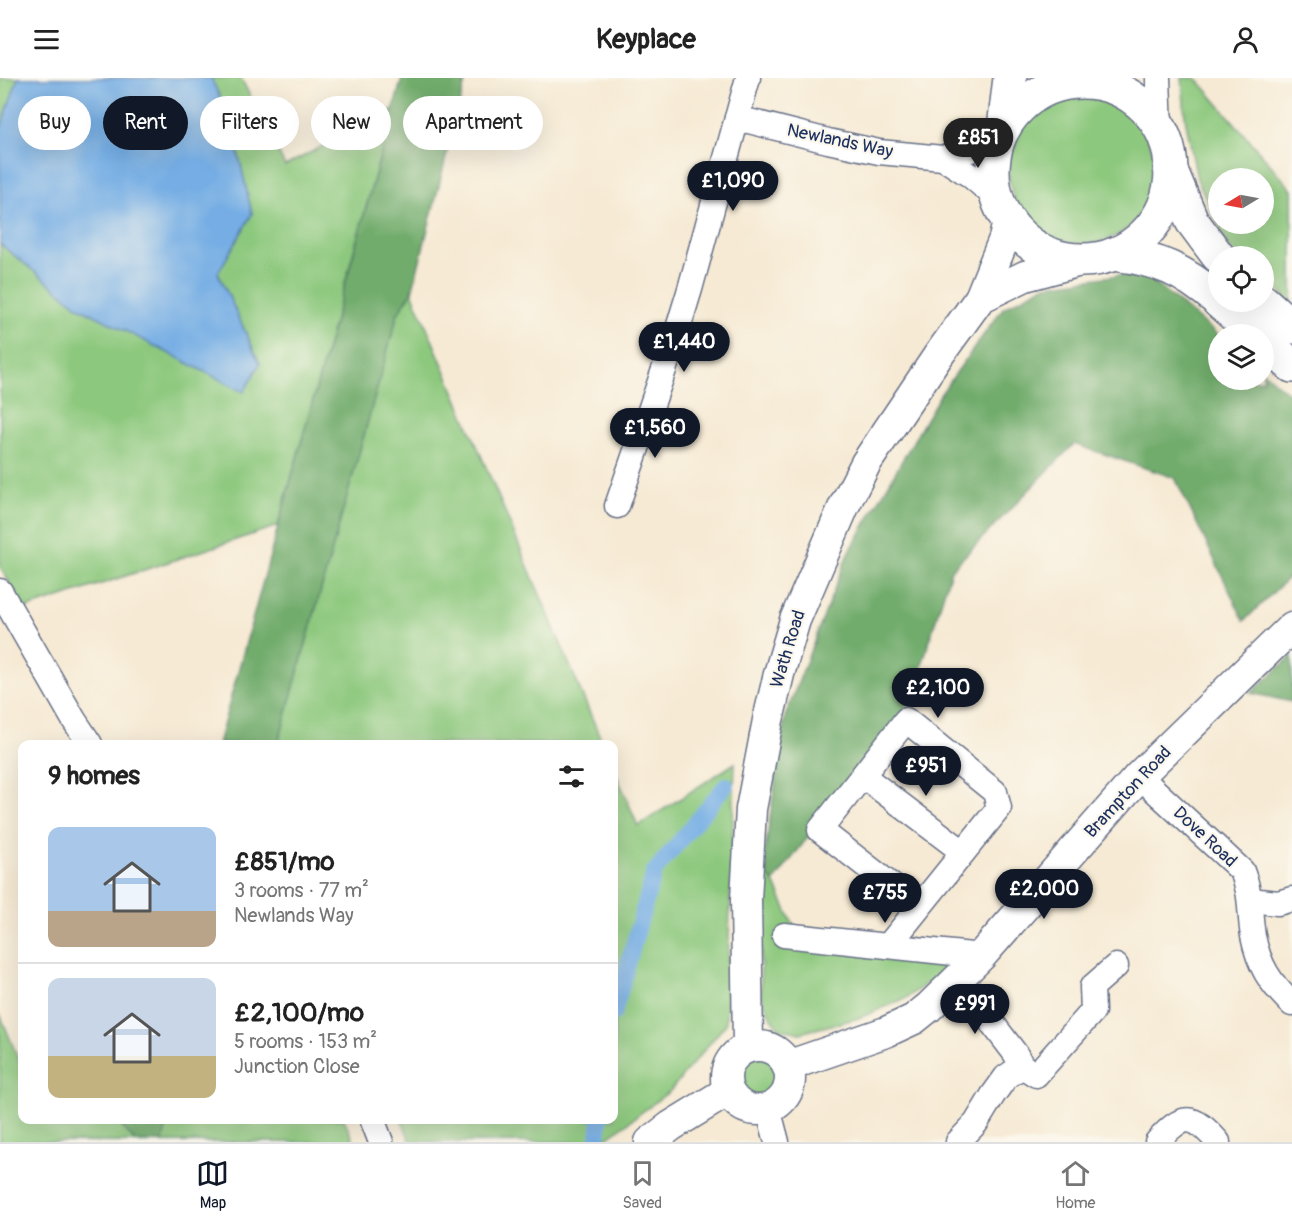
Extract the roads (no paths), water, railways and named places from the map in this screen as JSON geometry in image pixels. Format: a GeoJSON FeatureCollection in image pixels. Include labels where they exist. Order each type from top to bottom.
{"type":"FeatureCollection","features":[{"type":"Feature","properties":{"kind":"highway"},"geometry":{"type":"LineString","coordinates":[[1001,133],[1014,113],[1028,100],[1061,85],[1083,80],[1108,86],[1129,96],[1147,111],[1160,130],[1167,148],[1170,168],[1169,190],[1161,210],[1150,229],[1133,244],[1098,259],[1080,261],[1059,258],[1039,250],[1022,237],[1002,209],[993,178],[994,158],[1001,133],[1010,78]]}},
{"type":"Feature","properties":{"kind":"highway"},"geometry":{"type":"LineString","coordinates":[[1170,168],[1192,221],[1211,246]]}},
{"type":"Feature","properties":{"kind":"highway"},"geometry":{"type":"LineString","coordinates":[[1114,254],[1160,263],[1185,274],[1208,292]]}},
{"type":"Feature","properties":{"kind":"highway"},"geometry":{"type":"LineString","coordinates":[[1274,311],[1292,327]]}},
{"type":"Feature","properties":{"kind":"highway"},"geometry":{"type":"LineString","coordinates":[[1231,312],[1245,324]]}},
{"type":"Feature","properties":{"kind":"highway"},"geometry":{"type":"LineString","coordinates":[[1274,350],[1292,366]]}},
{"type":"Feature","properties":{"kind":"main road","name":"Wath Road"},"geometry":{"type":"LineString","coordinates":[[748,1047],[746,899],[751,809],[768,720],[795,620],[844,506],[866,463],[980,298],[1004,239],[1002,209]]}},
{"type":"Feature","properties":{"kind":"main road","name":"Wath Road"},"geometry":{"type":"LineString","coordinates":[[980,298],[1025,276],[1080,261]]}},
{"type":"Feature","properties":{"kind":"main road","name":"Brampton Road"},"geometry":{"type":"LineString","coordinates":[[787,1066],[886,1032],[914,1019],[981,956],[1139,777],[1292,627]]}},
{"type":"Feature","properties":{"kind":"main road"},"geometry":{"type":"LineString","coordinates":[[748,1047],[767,1047],[783,1058],[787,1066],[789,1076],[784,1096],[768,1108],[750,1109],[733,1099],[728,1091],[726,1070],[738,1052],[748,1047]]}},
{"type":"Feature","properties":{"kind":"main road"},"geometry":{"type":"LineString","coordinates":[[650,1142],[671,1126],[728,1091]]}},
{"type":"Feature","properties":{"kind":"street"},"geometry":{"type":"LineString","coordinates":[[617,506],[676,335],[748,78]]}},
{"type":"Feature","properties":{"kind":"street"},"geometry":{"type":"LineString","coordinates":[[1158,78],[1160,130]]}},
{"type":"Feature","properties":{"kind":"street","name":"Newlands Way"},"geometry":{"type":"LineString","coordinates":[[737,118],[879,152],[943,158]]}},
{"type":"Feature","properties":{"kind":"street"},"geometry":{"type":"LineString","coordinates":[[943,158],[974,149],[1001,133]]}},
{"type":"Feature","properties":{"kind":"street"},"geometry":{"type":"LineString","coordinates":[[943,158],[971,176],[1002,209]]}},
{"type":"Feature","properties":{"kind":"street"},"geometry":{"type":"LineString","coordinates":[[0,591],[87,740]]}},
{"type":"Feature","properties":{"kind":"street"},"geometry":{"type":"LineString","coordinates":[[888,946],[999,808],[995,792],[906,720],[820,830],[919,907]]}},
{"type":"Feature","properties":{"kind":"street"},"geometry":{"type":"LineString","coordinates":[[863,776],[963,852]]}},
{"type":"Feature","properties":{"kind":"street","name":"Dove Road"},"geometry":{"type":"LineString","coordinates":[[1139,777],[1242,871],[1247,884],[1258,956],[1267,976],[1292,1004]]}},
{"type":"Feature","properties":{"kind":"street"},"geometry":{"type":"LineString","coordinates":[[1250,900],[1278,903],[1292,899]]}},
{"type":"Feature","properties":{"kind":"street"},"geometry":{"type":"LineString","coordinates":[[792,941],[888,946],[981,956]]}},
{"type":"Feature","properties":{"kind":"street"},"geometry":{"type":"LineString","coordinates":[[950,987],[988,1019],[1015,1053],[1022,1066],[1036,1075],[1093,1011],[1092,987],[1116,966]]}},
{"type":"Feature","properties":{"kind":"street"},"geometry":{"type":"LineString","coordinates":[[958,1142],[976,1123],[1006,1077],[1022,1066]]}},
{"type":"Feature","properties":{"kind":"street"},"geometry":{"type":"LineString","coordinates":[[768,1108],[777,1142]]}},
{"type":"Feature","properties":{"kind":"street"},"geometry":{"type":"LineString","coordinates":[[1157,1142],[1175,1123],[1185,1120],[1204,1126],[1218,1142]]}},
{"type":"Feature","properties":{"kind":"street"},"geometry":{"type":"LineString","coordinates":[[374,1124],[381,1142]]}},
{"type":"Feature","properties":{"kind":"water"},"geometry":{"type":"Polygon","coordinates":[[[18,78],[211,78],[219,96],[200,96],[200,150],[238,150],[252,214],[218,273],[260,364],[244,392],[79,307],[0,244],[0,130],[18,78]]]}},
{"type":"Feature","properties":{"kind":"waterway"},"geometry":{"type":"LineString","coordinates":[[618,999],[654,872],[726,785]]}},
{"type":"Feature","properties":{"kind":"waterway"},"geometry":{"type":"LineString","coordinates":[[598,1138],[599,1124]]}}]}
